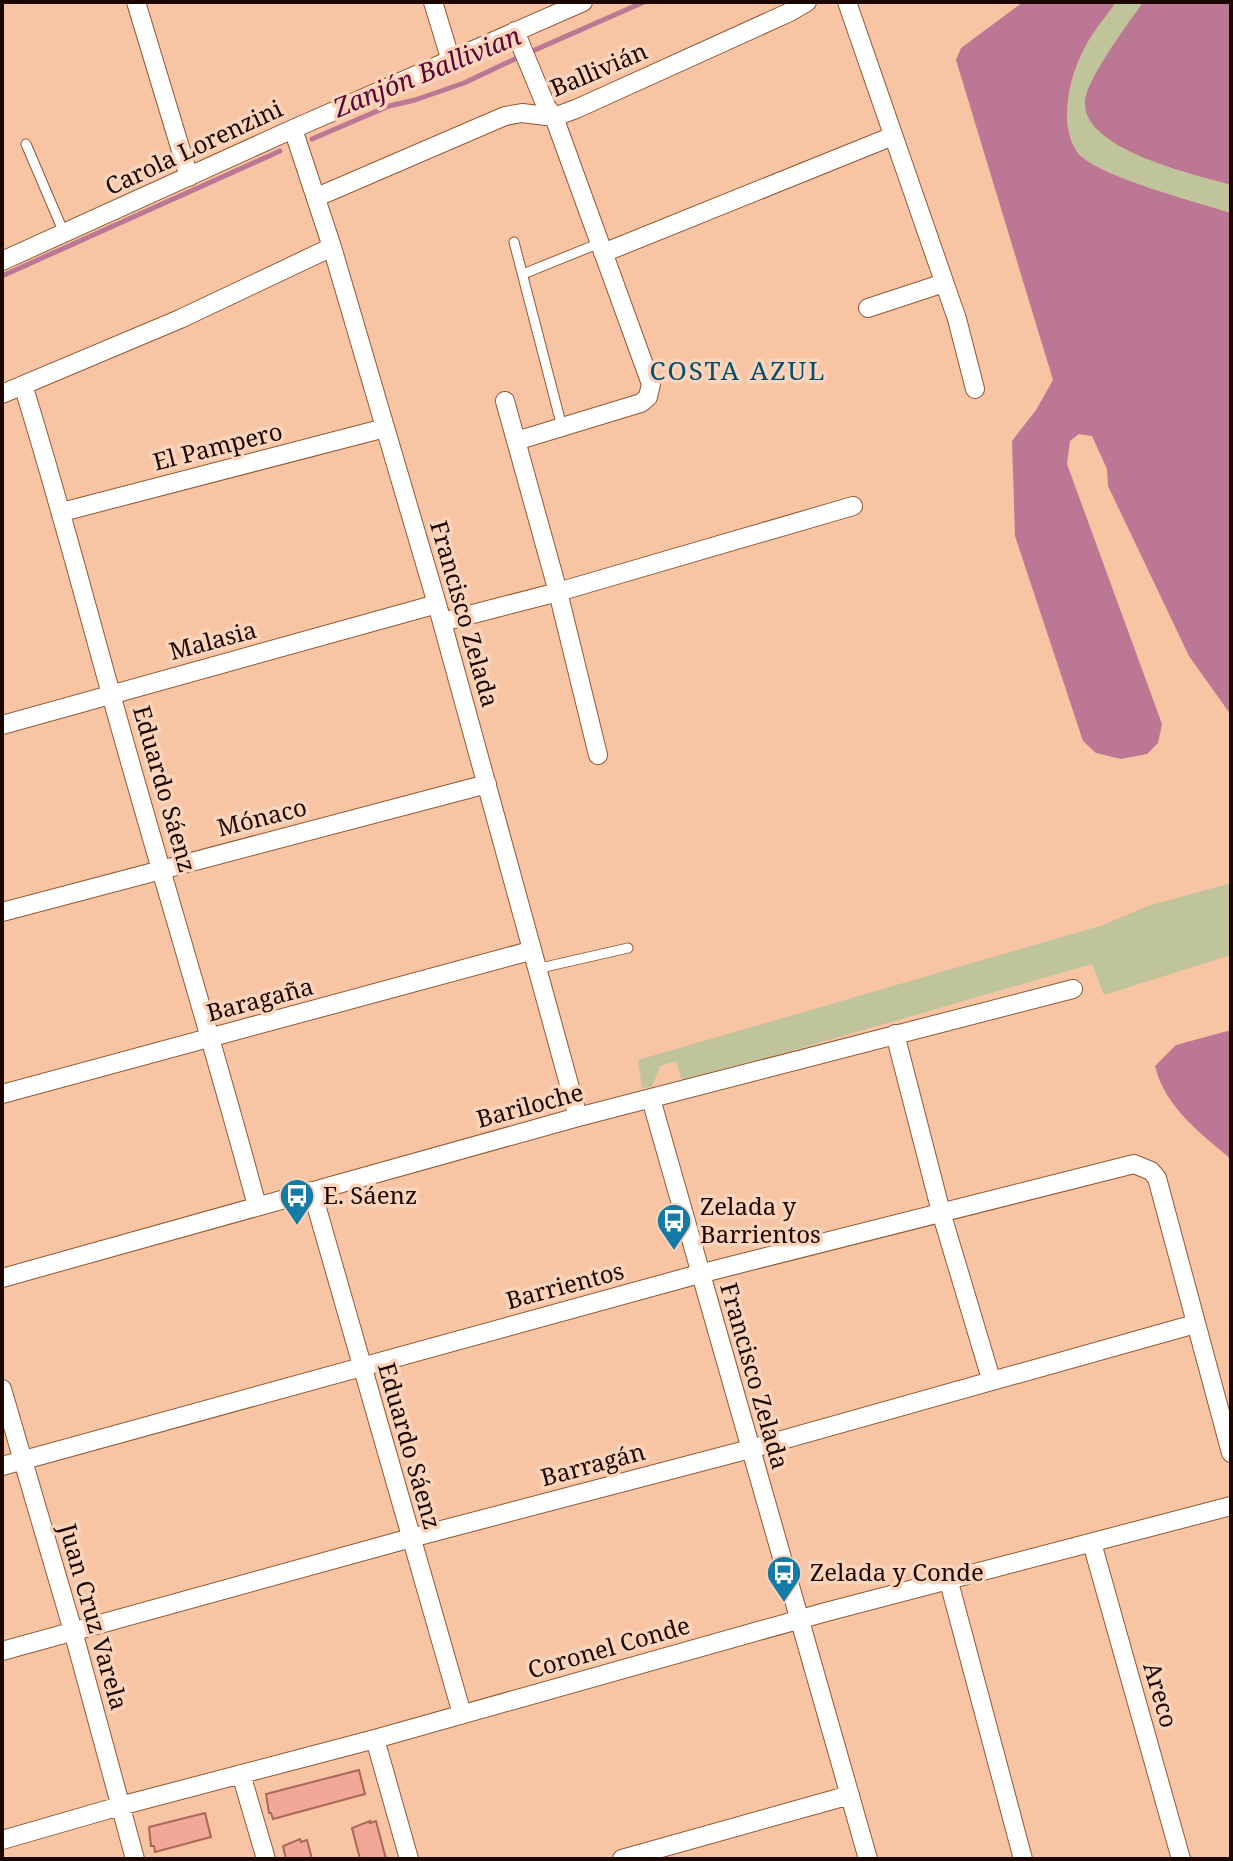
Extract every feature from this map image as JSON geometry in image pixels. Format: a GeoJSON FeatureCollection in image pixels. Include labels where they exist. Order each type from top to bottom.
{"type":"FeatureCollection","features":[{"type":"Feature","properties":{"kind":"street"},"geometry":{"type":"LineString","coordinates":[[136,2],[189,177]]}},
{"type":"Feature","properties":{"kind":"street"},"geometry":{"type":"LineString","coordinates":[[433,2],[451,61]]}},
{"type":"Feature","properties":{"kind":"street","name":"Carola Lorenzini"},"geometry":{"type":"LineString","coordinates":[[2,261],[451,61],[522,46],[583,2]]}},
{"type":"Feature","properties":{"kind":"street","name":"Ballivián"},"geometry":{"type":"LineString","coordinates":[[317,197],[505,116],[522,113],[554,117],[776,19],[807,2]]}},
{"type":"Feature","properties":{"kind":"street"},"geometry":{"type":"LineString","coordinates":[[847,2],[957,319],[975,389]]}},
{"type":"Feature","properties":{"kind":"street"},"geometry":{"type":"LineString","coordinates":[[516,441],[641,403],[651,390],[554,117],[541,96],[522,46]]}},
{"type":"Feature","properties":{"kind":"street","name":"Francisco Zelada"},"geometry":{"type":"LineString","coordinates":[[293,129],[317,197],[439,613],[578,1117]]}},
{"type":"Feature","properties":{"kind":"street"},"geometry":{"type":"LineString","coordinates":[[602,248],[893,136]]}},
{"type":"Feature","properties":{"kind":"street"},"geometry":{"type":"LineString","coordinates":[[2,394],[180,319],[332,247]]}},
{"type":"Feature","properties":{"kind":"street"},"geometry":{"type":"LineString","coordinates":[[868,308],[944,283]]}},
{"type":"Feature","properties":{"kind":"street","name":"Eduardo Sáenz"},"geometry":{"type":"LineString","coordinates":[[23,385],[212,1038],[257,1206]]}},
{"type":"Feature","properties":{"kind":"street"},"geometry":{"type":"LineString","coordinates":[[505,401],[558,592],[598,755]]}},
{"type":"Feature","properties":{"kind":"street","name":"El Pampero"},"geometry":{"type":"LineString","coordinates":[[62,512],[385,428]]}},
{"type":"Feature","properties":{"kind":"street","name":"Malasia"},"geometry":{"type":"LineString","coordinates":[[2,725],[111,694],[439,613],[558,592],[853,506]]}},
{"type":"Feature","properties":{"kind":"street","name":"Mónaco"},"geometry":{"type":"LineString","coordinates":[[2,912],[487,784]]}},
{"type":"Feature","properties":{"kind":"street","name":"Baragaña"},"geometry":{"type":"LineString","coordinates":[[2,1094],[212,1038],[533,960]]}},
{"type":"Feature","properties":{"kind":"street","name":"Bariloche"},"geometry":{"type":"LineString","coordinates":[[2,1278],[578,1117],[1073,989]]}},
{"type":"Feature","properties":{"kind":"street"},"geometry":{"type":"LineString","coordinates":[[895,1034],[941,1212],[991,1379]]}},
{"type":"Feature","properties":{"kind":"street","name":"Francisco Zelada"},"geometry":{"type":"LineString","coordinates":[[651,1099],[868,1859]]}},
{"type":"Feature","properties":{"kind":"street","name":"Barrientos"},"geometry":{"type":"LineString","coordinates":[[2,1466],[699,1274],[1126,1165],[1143,1166],[1157,1178],[1195,1324]]}},
{"type":"Feature","properties":{"kind":"street","name":"Eduardo Sáenz"},"geometry":{"type":"LineString","coordinates":[[312,1191],[462,1714]]}},
{"type":"Feature","properties":{"kind":"street"},"geometry":{"type":"LineString","coordinates":[[1195,1324],[1231,1453]]}},
{"type":"Feature","properties":{"kind":"street","name":"Barragán"},"geometry":{"type":"LineString","coordinates":[[2,1651],[411,1538],[750,1449],[1195,1324]]}},
{"type":"Feature","properties":{"kind":"street","name":"Juan Cruz Varela"},"geometry":{"type":"LineString","coordinates":[[2,1389],[73,1631],[135,1859]]}},
{"type":"Feature","properties":{"kind":"street","name":"Coronel Conde"},"geometry":{"type":"LineString","coordinates":[[2,1840],[800,1620],[1231,1506]]}},
{"type":"Feature","properties":{"kind":"street","name":"Areco"},"geometry":{"type":"LineString","coordinates":[[1092,1543],[1181,1859]]}},
{"type":"Feature","properties":{"kind":"street"},"geometry":{"type":"LineString","coordinates":[[949,1582],[1023,1859]]}},
{"type":"Feature","properties":{"kind":"street"},"geometry":{"type":"LineString","coordinates":[[375,1739],[409,1859]]}},
{"type":"Feature","properties":{"kind":"street"},"geometry":{"type":"LineString","coordinates":[[241,1774],[266,1859]]}},
{"type":"Feature","properties":{"kind":"street"},"geometry":{"type":"LineString","coordinates":[[622,1859],[850,1795]]}},
{"type":"Feature","properties":{"kind":"lane"},"geometry":{"type":"LineString","coordinates":[[26,144],[64,233]]}},
{"type":"Feature","properties":{"kind":"lane"},"geometry":{"type":"LineString","coordinates":[[514,242],[562,427]]}},
{"type":"Feature","properties":{"kind":"lane"},"geometry":{"type":"LineString","coordinates":[[523,274],[602,248]]}},
{"type":"Feature","properties":{"kind":"lane"},"geometry":{"type":"LineString","coordinates":[[533,960],[628,948]]}},
{"type":"Feature","properties":{"kind":"green space"},"geometry":{"type":"Polygon","coordinates":[[[1116,2],[1143,2],[1098,69],[1180,171],[1231,185],[1231,213],[1105,171],[1088,162],[1072,142],[1067,117],[1073,76],[1085,46],[1116,2]]]}},
{"type":"Feature","properties":{"kind":"green space"},"geometry":{"type":"Polygon","coordinates":[[[1231,883],[1231,955],[1104,995],[1092,964],[683,1082],[676,1061],[660,1066],[652,1087],[642,1088],[638,1060],[1103,925],[1148,906],[1231,883]]]}},
{"type":"Feature","properties":{"kind":"shaded area"},"geometry":{"type":"Polygon","coordinates":[[[1023,2],[1116,2],[1089,40],[1073,76],[1067,117],[1068,130],[1078,153],[1105,171],[1231,213],[1231,715],[1189,656],[1108,486],[1107,469],[1092,436],[1079,434],[1070,441],[1067,464],[1162,724],[1158,743],[1147,754],[1121,759],[1096,753],[1083,741],[1015,536],[1012,441],[1036,410],[1053,380],[956,60],[961,48],[1023,2]]]}},
{"type":"Feature","properties":{"kind":"shaded area"},"geometry":{"type":"Polygon","coordinates":[[[1143,2],[1231,2],[1231,185],[1144,158],[1102,134],[1089,119],[1085,102],[1087,92],[1109,51],[1143,2]]]}},
{"type":"Feature","properties":{"kind":"shaded area"},"geometry":{"type":"Polygon","coordinates":[[[1231,1030],[1231,1159],[1175,1107],[1155,1066],[1176,1045],[1231,1030]]]}},
{"type":"Feature","properties":{"kind":"building"},"geometry":{"type":"Polygon","coordinates":[[[359,1770],[365,1794],[273,1819],[269,1813],[266,1794],[359,1770]]]}},
{"type":"Feature","properties":{"kind":"building"},"geometry":{"type":"Polygon","coordinates":[[[205,1813],[211,1837],[155,1852],[154,1846],[151,1846],[149,1827],[205,1813]]]}},
{"type":"Feature","properties":{"kind":"building"},"geometry":{"type":"Polygon","coordinates":[[[376,1821],[386,1859],[360,1859],[352,1828],[376,1821]]]}},
{"type":"Feature","properties":{"kind":"building"},"geometry":{"type":"Polygon","coordinates":[[[300,1839],[301,1842],[307,1840],[312,1859],[286,1859],[283,1846],[300,1839]]]}},
{"type":"Feature","properties":{"kind":"waterway","name":"Zanjón Ballivian"},"geometry":{"type":"LineString","coordinates":[[528,53],[644,2]]}},
{"type":"Feature","properties":{"kind":"waterway","name":"Zanjón Ballivian"},"geometry":{"type":"LineString","coordinates":[[312,139],[389,106],[464,83],[519,57]]}},
{"type":"Feature","properties":{"kind":"waterway","name":"Zanjón Ballivian"},"geometry":{"type":"LineString","coordinates":[[2,276],[280,151]]}},
{"type":"Feature","properties":{"kind":"place","name":"E. Sáenz"},"geometry":{"type":"Point","coordinates":[297,1227]}},
{"type":"Feature","properties":{"kind":"place","name":"Zelada y Barrientos"},"geometry":{"type":"Point","coordinates":[674,1252]}},
{"type":"Feature","properties":{"kind":"place","name":"Zelada y Conde"},"geometry":{"type":"Point","coordinates":[784,1604]}},
{"type":"Feature","properties":{"kind":"district","name":"COSTA AZUL"},"geometry":{"type":"Point","coordinates":[738,371]}}]}
